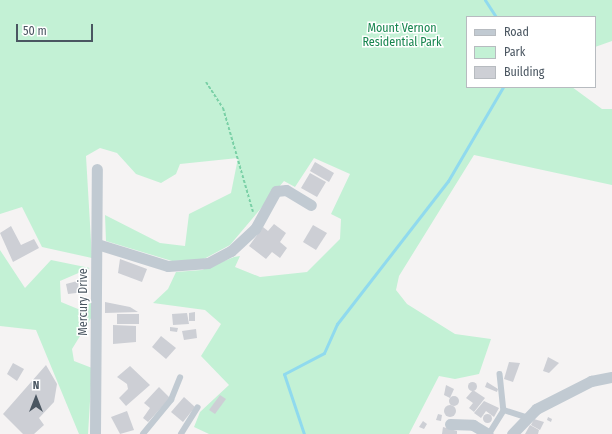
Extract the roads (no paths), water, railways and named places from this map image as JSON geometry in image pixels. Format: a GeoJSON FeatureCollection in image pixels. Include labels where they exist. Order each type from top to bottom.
{"type":"FeatureCollection","features":[{"type":"Feature","properties":{"kind":"street","name":"Mercury Drive"},"geometry":{"type":"LineString","coordinates":[[95,434],[97,169]]}},
{"type":"Feature","properties":{"kind":"street"},"geometry":{"type":"LineString","coordinates":[[97,244],[168,266],[186,267],[208,263],[231,251],[256,229],[273,195],[281,189],[311,205]]}},
{"type":"Feature","properties":{"kind":"street"},"geometry":{"type":"LineString","coordinates":[[512,434],[524,417],[591,381],[612,377]]}},
{"type":"Feature","properties":{"kind":"street"},"geometry":{"type":"LineString","coordinates":[[450,424],[473,425],[489,434]]}},
{"type":"Feature","properties":{"kind":"lane"},"geometry":{"type":"LineString","coordinates":[[489,434],[504,410],[500,374]]}},
{"type":"Feature","properties":{"kind":"lane"},"geometry":{"type":"LineString","coordinates":[[143,434],[171,400],[180,378]]}},
{"type":"Feature","properties":{"kind":"lane"},"geometry":{"type":"LineString","coordinates":[[182,434],[197,408]]}},
{"type":"Feature","properties":{"kind":"lane"},"geometry":{"type":"LineString","coordinates":[[504,410],[524,417]]}},
{"type":"Feature","properties":{"kind":"waterway"},"geometry":{"type":"LineString","coordinates":[[485,0],[495,16]]}},
{"type":"Feature","properties":{"kind":"waterway"},"geometry":{"type":"LineString","coordinates":[[304,434],[284,374],[324,353],[337,324],[448,181],[502,88]]}},
{"type":"Feature","properties":{"kind":"park label","name":"Mount Vernon Residential Park"},"geometry":{"type":"Point","coordinates":[402,36]}}]}
